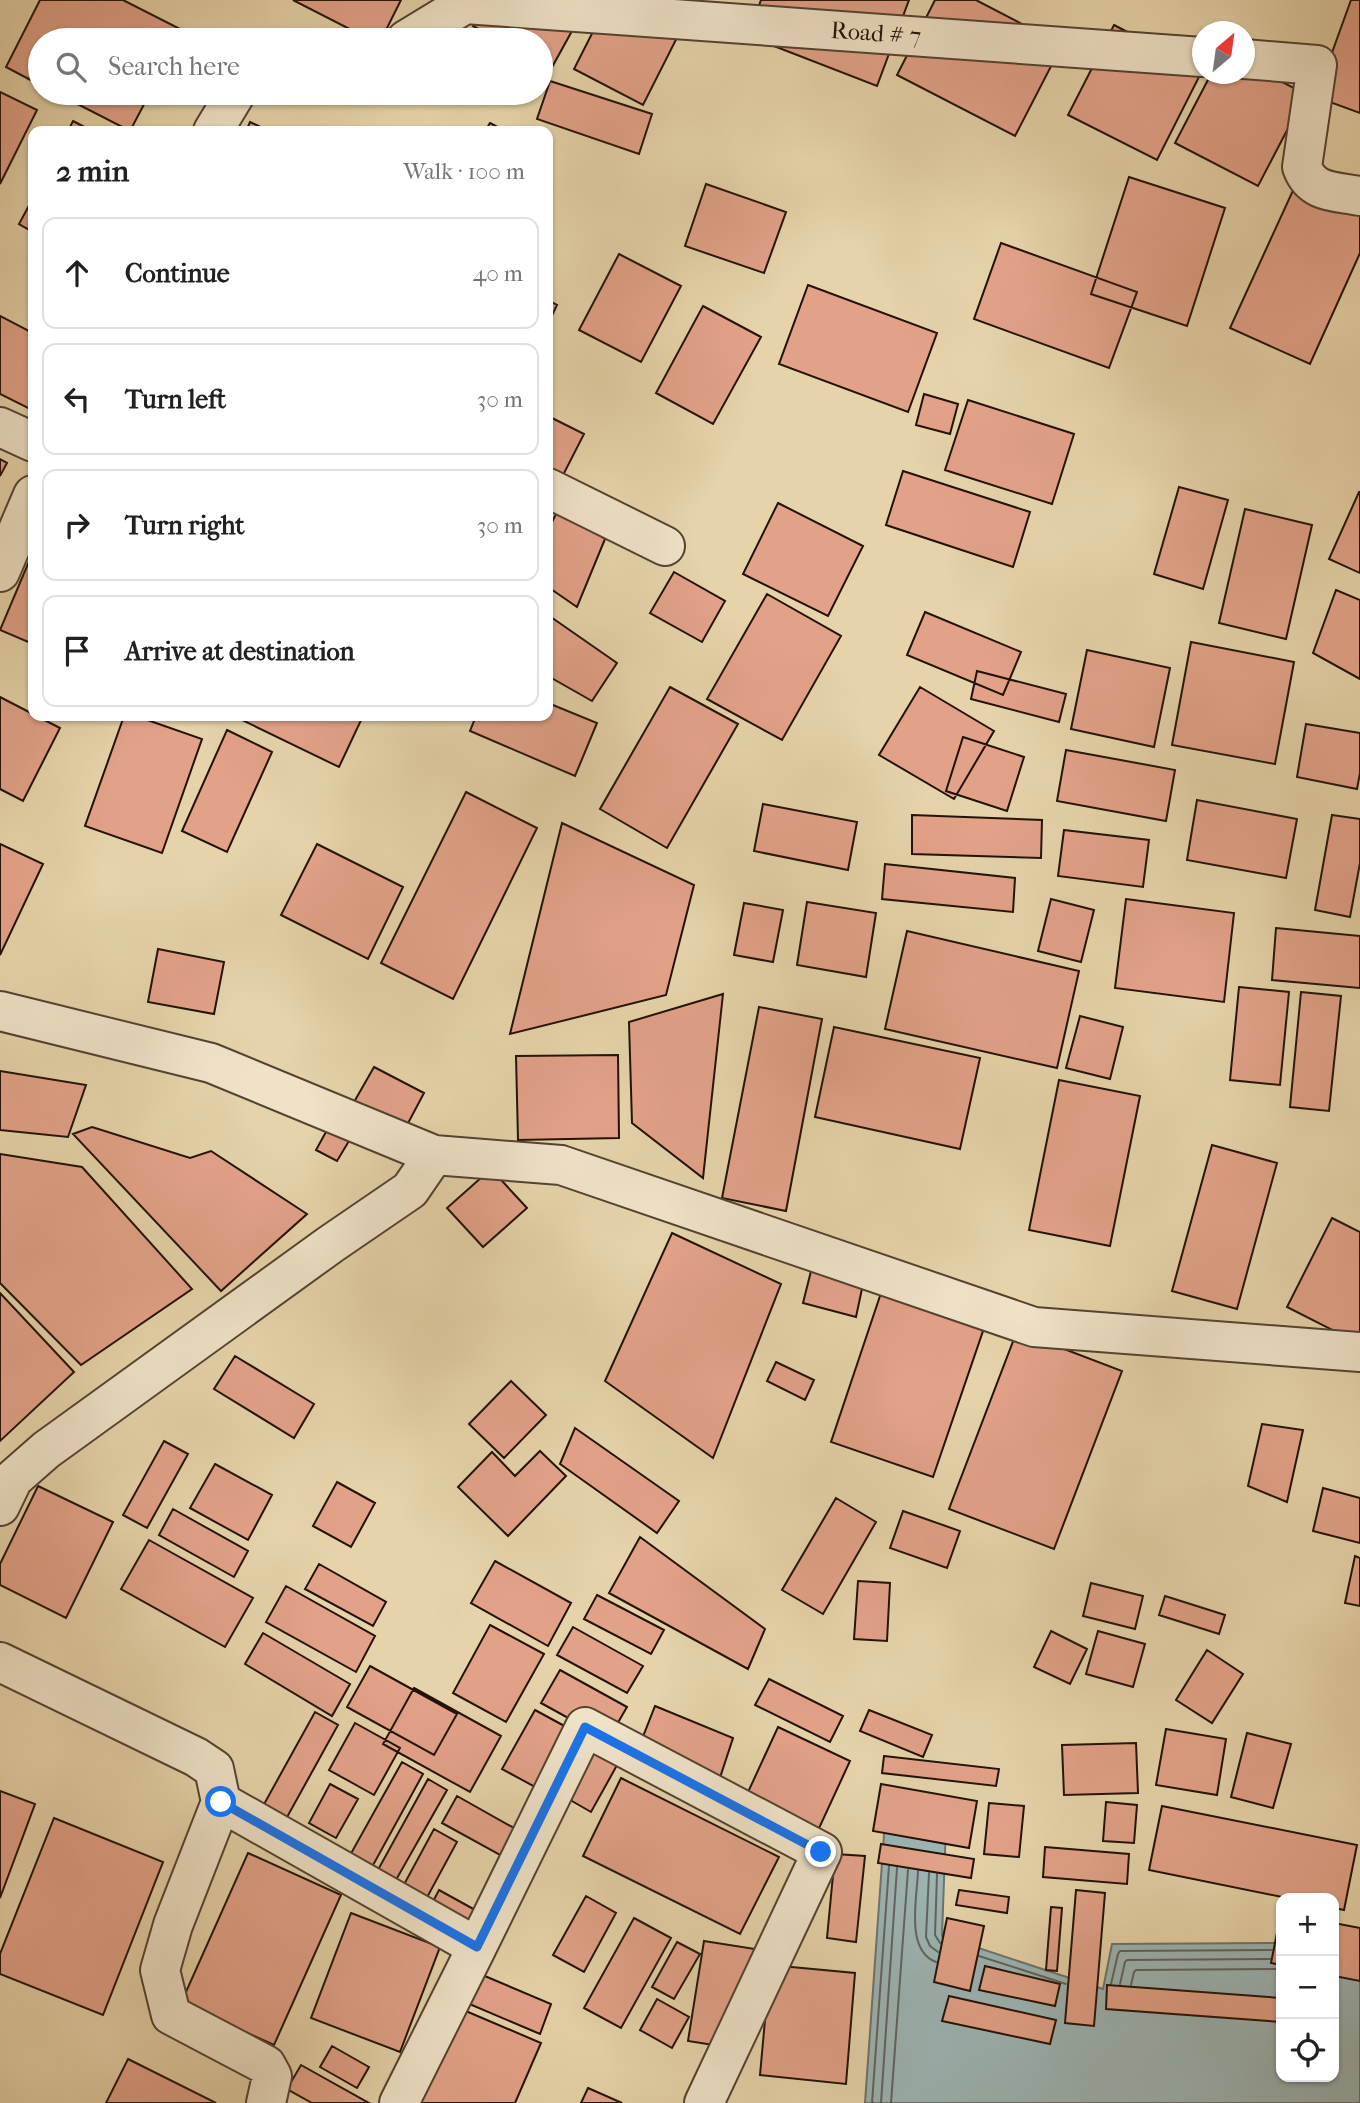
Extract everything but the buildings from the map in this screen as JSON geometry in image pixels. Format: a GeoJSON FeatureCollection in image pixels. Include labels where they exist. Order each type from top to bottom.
{"type":"FeatureCollection","features":[{"type":"Feature","properties":{"kind":"street"},"geometry":{"type":"LineString","coordinates":[[424,28],[463,1]]}},
{"type":"Feature","properties":{"kind":"street","name":"Road # 7"},"geometry":{"type":"LineString","coordinates":[[463,1],[1192,56]]}},
{"type":"Feature","properties":{"kind":"street"},"geometry":{"type":"LineString","coordinates":[[1255,61],[1317,65],[1302,167],[1307,181],[1320,188],[1360,196]]}},
{"type":"Feature","properties":{"kind":"street"},"geometry":{"type":"LineString","coordinates":[[216,126],[229,105]]}},
{"type":"Feature","properties":{"kind":"street"},"geometry":{"type":"LineString","coordinates":[[0,427],[28,440]]}},
{"type":"Feature","properties":{"kind":"street"},"geometry":{"type":"LineString","coordinates":[[553,491],[665,547]]}},
{"type":"Feature","properties":{"kind":"street"},"geometry":{"type":"LineString","coordinates":[[0,572],[28,507]]}},
{"type":"Feature","properties":{"kind":"street"},"geometry":{"type":"LineString","coordinates":[[0,1011],[211,1063],[434,1155],[561,1165],[1034,1327],[1360,1352]]}},
{"type":"Feature","properties":{"kind":"street"},"geometry":{"type":"LineString","coordinates":[[0,1507],[13,1479],[46,1450],[410,1190],[434,1155]]}},
{"type":"Feature","properties":{"kind":"street"},"geometry":{"type":"LineString","coordinates":[[0,1662],[214,1769],[221,1802],[173,1925],[160,1970],[171,2015],[266,2065],[272,2076],[266,2103]]}},
{"type":"Feature","properties":{"kind":"street"},"geometry":{"type":"LineString","coordinates":[[399,2103],[585,1727],[821,1852],[704,2103]]}},
{"type":"Feature","properties":{"kind":"street"},"geometry":{"type":"LineString","coordinates":[[221,1802],[477,1947]]}},
{"type":"Feature","properties":{"kind":"water"},"geometry":{"type":"Polygon","coordinates":[[[887,1792],[947,1797],[942,1936],[1103,1989],[1112,1944],[1276,1943],[1276,2082],[1339,2082],[1339,1934],[1360,1928],[1360,2103],[865,2103],[887,1792]]]}},
{"type":"Feature","properties":{"kind":"route"},"geometry":{"type":"LineString","coordinates":[[221,1802],[477,1947],[585,1727],[821,1852]]}}]}
